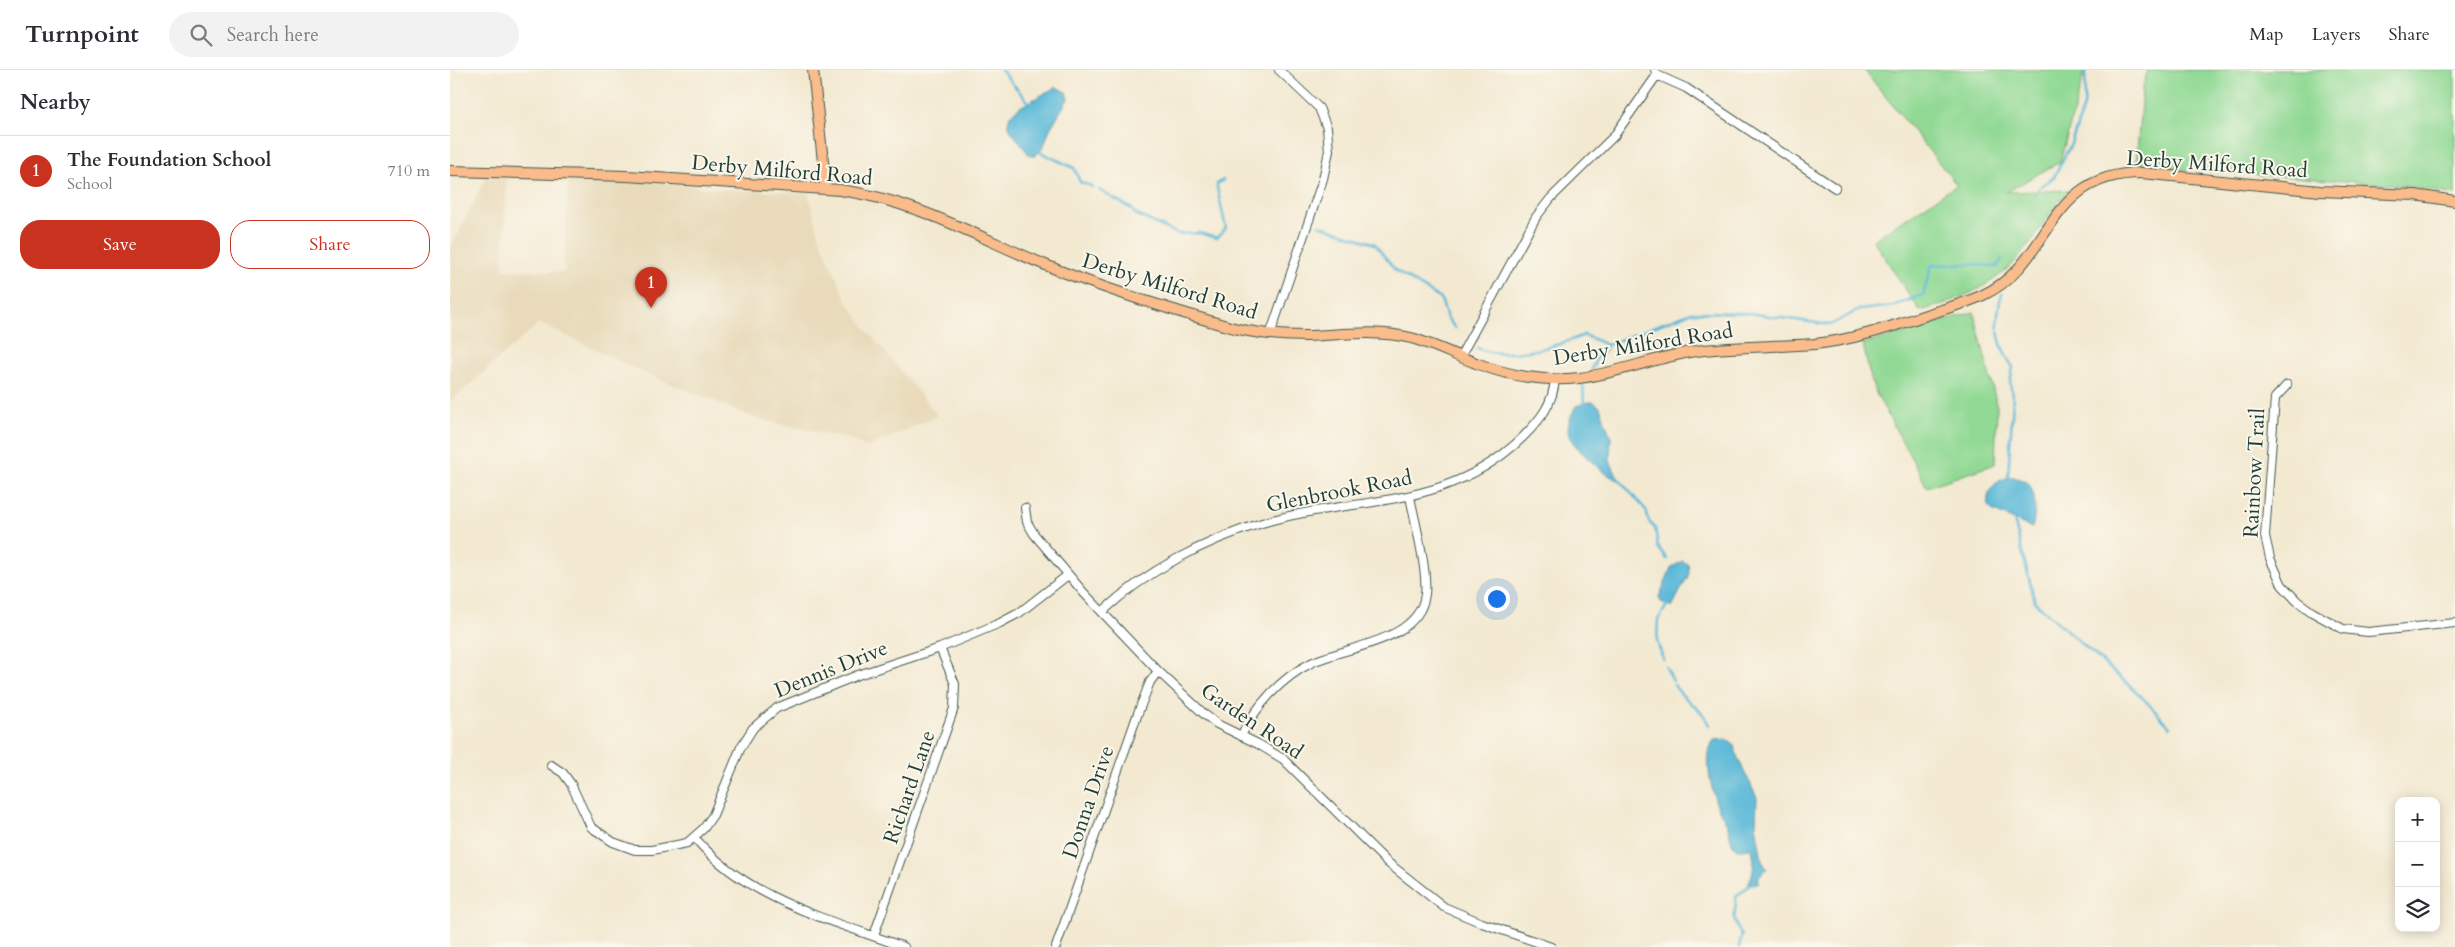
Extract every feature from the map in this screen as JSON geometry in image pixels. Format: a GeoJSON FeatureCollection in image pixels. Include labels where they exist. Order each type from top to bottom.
{"type":"FeatureCollection","features":[{"type":"Feature","properties":{"kind":"main road"},"geometry":{"type":"LineString","coordinates":[[812,70],[826,189]]}},
{"type":"Feature","properties":{"kind":"main road","name":"Derby Milford Road"},"geometry":{"type":"LineString","coordinates":[[450,171],[627,176],[826,189],[869,195],[907,205],[1083,280],[1221,324],[1270,335],[1392,334],[1419,341],[1498,371],[1555,379],[1593,376],[1654,359],[1700,351],[1834,341],[1890,327],[1971,300],[1996,288],[2014,274],[2064,203],[2096,182],[2114,175],[2142,173],[2320,191],[2415,195],[2455,201]]}},
{"type":"Feature","properties":{"kind":"street"},"geometry":{"type":"LineString","coordinates":[[1270,335],[1323,179],[1329,151],[1327,128],[1318,108],[1279,70]]}},
{"type":"Feature","properties":{"kind":"street"},"geometry":{"type":"LineString","coordinates":[[1460,357],[1536,217],[1551,198],[1614,136],[1656,72],[1686,88],[1835,188]]}},
{"type":"Feature","properties":{"kind":"street","name":"Glenbrook Road"},"geometry":{"type":"LineString","coordinates":[[1102,612],[1133,586],[1171,563],[1234,533],[1304,513],[1410,497],[1459,480],[1508,450],[1546,412],[1552,398],[1555,379]]}},
{"type":"Feature","properties":{"kind":"street","name":"Rainbow Trail"},"geometry":{"type":"LineString","coordinates":[[2286,385],[2275,398],[2265,536],[2270,558],[2282,585],[2297,601],[2312,612],[2343,629],[2368,632],[2455,623]]}},
{"type":"Feature","properties":{"kind":"street"},"geometry":{"type":"LineString","coordinates":[[1241,736],[1265,698],[1290,677],[1325,657],[1399,631],[1418,614],[1424,602],[1425,583],[1410,497]]}},
{"type":"Feature","properties":{"kind":"street","name":"Garden Road"},"geometry":{"type":"LineString","coordinates":[[1024,508],[1027,522],[1034,534],[1068,575],[1158,671],[1204,714],[1218,724],[1283,759],[1387,862],[1437,903],[1467,918],[1551,947]]}},
{"type":"Feature","properties":{"kind":"street","name":"Dennis Drive"},"geometry":{"type":"LineString","coordinates":[[695,838],[713,814],[741,747],[753,728],[777,708],[858,675],[940,648],[1019,613],[1068,575]]}},
{"type":"Feature","properties":{"kind":"street","name":"Richard Lane"},"geometry":{"type":"LineString","coordinates":[[874,935],[954,708],[955,684],[940,648]]}},
{"type":"Feature","properties":{"kind":"street","name":"Donna Drive"},"geometry":{"type":"LineString","coordinates":[[1056,947],[1138,713],[1150,682],[1158,671]]}},
{"type":"Feature","properties":{"kind":"street"},"geometry":{"type":"LineString","coordinates":[[551,765],[563,773],[571,784],[591,827],[613,842],[635,850],[652,850],[679,846],[695,838],[708,854],[727,870],[763,892],[802,911],[904,947]]}},
{"type":"Feature","properties":{"kind":"shaded area"},"geometry":{"type":"Polygon","coordinates":[[[488,173],[507,173],[503,270],[564,272],[568,180],[670,183],[714,189],[808,193],[820,239],[846,300],[866,329],[938,416],[868,447],[849,439],[758,419],[647,374],[539,323],[450,402],[450,250],[488,173]]]}},
{"type":"Feature","properties":{"kind":"green space"},"geometry":{"type":"Polygon","coordinates":[[[1864,70],[2085,70],[2060,162],[2006,192],[2069,190],[2035,237],[2013,264],[2002,274],[1977,290],[1949,302],[1920,311],[1873,240],[1957,185],[1864,70]]]}},
{"type":"Feature","properties":{"kind":"green space"},"geometry":{"type":"Polygon","coordinates":[[[2148,70],[2455,70],[2455,195],[2399,185],[2136,166],[2142,89],[2148,70]]]}},
{"type":"Feature","properties":{"kind":"green space"},"geometry":{"type":"Polygon","coordinates":[[[1974,312],[1997,406],[1995,464],[1927,487],[1877,395],[1871,381],[1863,344],[1974,312]]]}},
{"type":"Feature","properties":{"kind":"water"},"geometry":{"type":"Polygon","coordinates":[[[1056,87],[1066,92],[1068,99],[1050,129],[1043,148],[1035,156],[1030,156],[1011,131],[1008,123],[1010,115],[1020,107],[1056,87]]]}},
{"type":"Feature","properties":{"kind":"water"},"geometry":{"type":"Polygon","coordinates":[[[1594,402],[1600,407],[1611,438],[1610,461],[1619,480],[1608,475],[1592,462],[1569,436],[1569,424],[1576,406],[1594,402]]]}},
{"type":"Feature","properties":{"kind":"water"},"geometry":{"type":"Polygon","coordinates":[[[2014,477],[2027,482],[2033,492],[2035,510],[2032,528],[1992,510],[1988,506],[1989,494],[1994,485],[2003,479],[2014,477]]]}},
{"type":"Feature","properties":{"kind":"water"},"geometry":{"type":"Polygon","coordinates":[[[1682,561],[1688,564],[1689,574],[1672,607],[1661,602],[1659,597],[1671,568],[1682,561]]]}},
{"type":"Feature","properties":{"kind":"water"},"geometry":{"type":"Polygon","coordinates":[[[1726,739],[1734,745],[1738,758],[1757,798],[1756,824],[1762,861],[1767,869],[1759,876],[1758,884],[1748,884],[1752,876],[1752,849],[1739,850],[1733,845],[1728,826],[1718,808],[1713,793],[1708,764],[1710,747],[1714,740],[1726,739]]]}},
{"type":"Feature","properties":{"kind":"waterway"},"geometry":{"type":"LineString","coordinates":[[1001,70],[1031,105]]}},
{"type":"Feature","properties":{"kind":"waterway"},"geometry":{"type":"LineString","coordinates":[[2035,196],[2039,188],[2054,177],[2071,144],[2084,106],[2086,70]]}},
{"type":"Feature","properties":{"kind":"waterway"},"geometry":{"type":"LineString","coordinates":[[1039,148],[1040,152],[1074,168],[1080,182],[1093,187]]}},
{"type":"Feature","properties":{"kind":"waterway"},"geometry":{"type":"LineString","coordinates":[[1099,190],[1132,209],[1135,214],[1178,234],[1200,233],[1217,238],[1226,228],[1217,188],[1217,184],[1223,180]]}},
{"type":"Feature","properties":{"kind":"waterway"},"geometry":{"type":"LineString","coordinates":[[1319,225],[1375,244],[1395,270],[1441,299],[1447,318],[1455,328]]}},
{"type":"Feature","properties":{"kind":"waterway"},"geometry":{"type":"LineString","coordinates":[[1592,369],[1596,358],[1606,350],[1607,345],[1692,312],[1748,313],[1830,325],[1859,310],[1893,306],[1923,295],[1932,265],[1975,264],[1997,267],[2002,258]]}},
{"type":"Feature","properties":{"kind":"waterway"},"geometry":{"type":"LineString","coordinates":[[2002,294],[1997,322],[1998,332],[2003,350],[2013,367],[2010,382],[2013,400],[2008,478]]}},
{"type":"Feature","properties":{"kind":"waterway"},"geometry":{"type":"LineString","coordinates":[[1477,348],[1488,352],[1516,353],[1545,348],[1584,335],[1607,345]]}},
{"type":"Feature","properties":{"kind":"waterway"},"geometry":{"type":"LineString","coordinates":[[1583,385],[1584,404]]}},
{"type":"Feature","properties":{"kind":"waterway"},"geometry":{"type":"LineString","coordinates":[[1616,476],[1646,510],[1649,522],[1655,528],[1658,547],[1667,559]]}},
{"type":"Feature","properties":{"kind":"waterway"},"geometry":{"type":"LineString","coordinates":[[2013,516],[2035,602],[2140,695],[2170,727]]}},
{"type":"Feature","properties":{"kind":"waterway"},"geometry":{"type":"LineString","coordinates":[[1663,659],[1657,641],[1658,620],[1669,602]]}},
{"type":"Feature","properties":{"kind":"waterway"},"geometry":{"type":"LineString","coordinates":[[1666,667],[1673,681]]}},
{"type":"Feature","properties":{"kind":"waterway"},"geometry":{"type":"LineString","coordinates":[[1674,685],[1702,713],[1709,725]]}},
{"type":"Feature","properties":{"kind":"waterway"},"geometry":{"type":"LineString","coordinates":[[1739,947],[1742,935],[1738,930],[1734,917],[1736,897],[1753,882]]}},
{"type":"Feature","properties":{"kind":"place","name":"The Foundation School"},"geometry":{"type":"Point","coordinates":[651,308]}}]}
